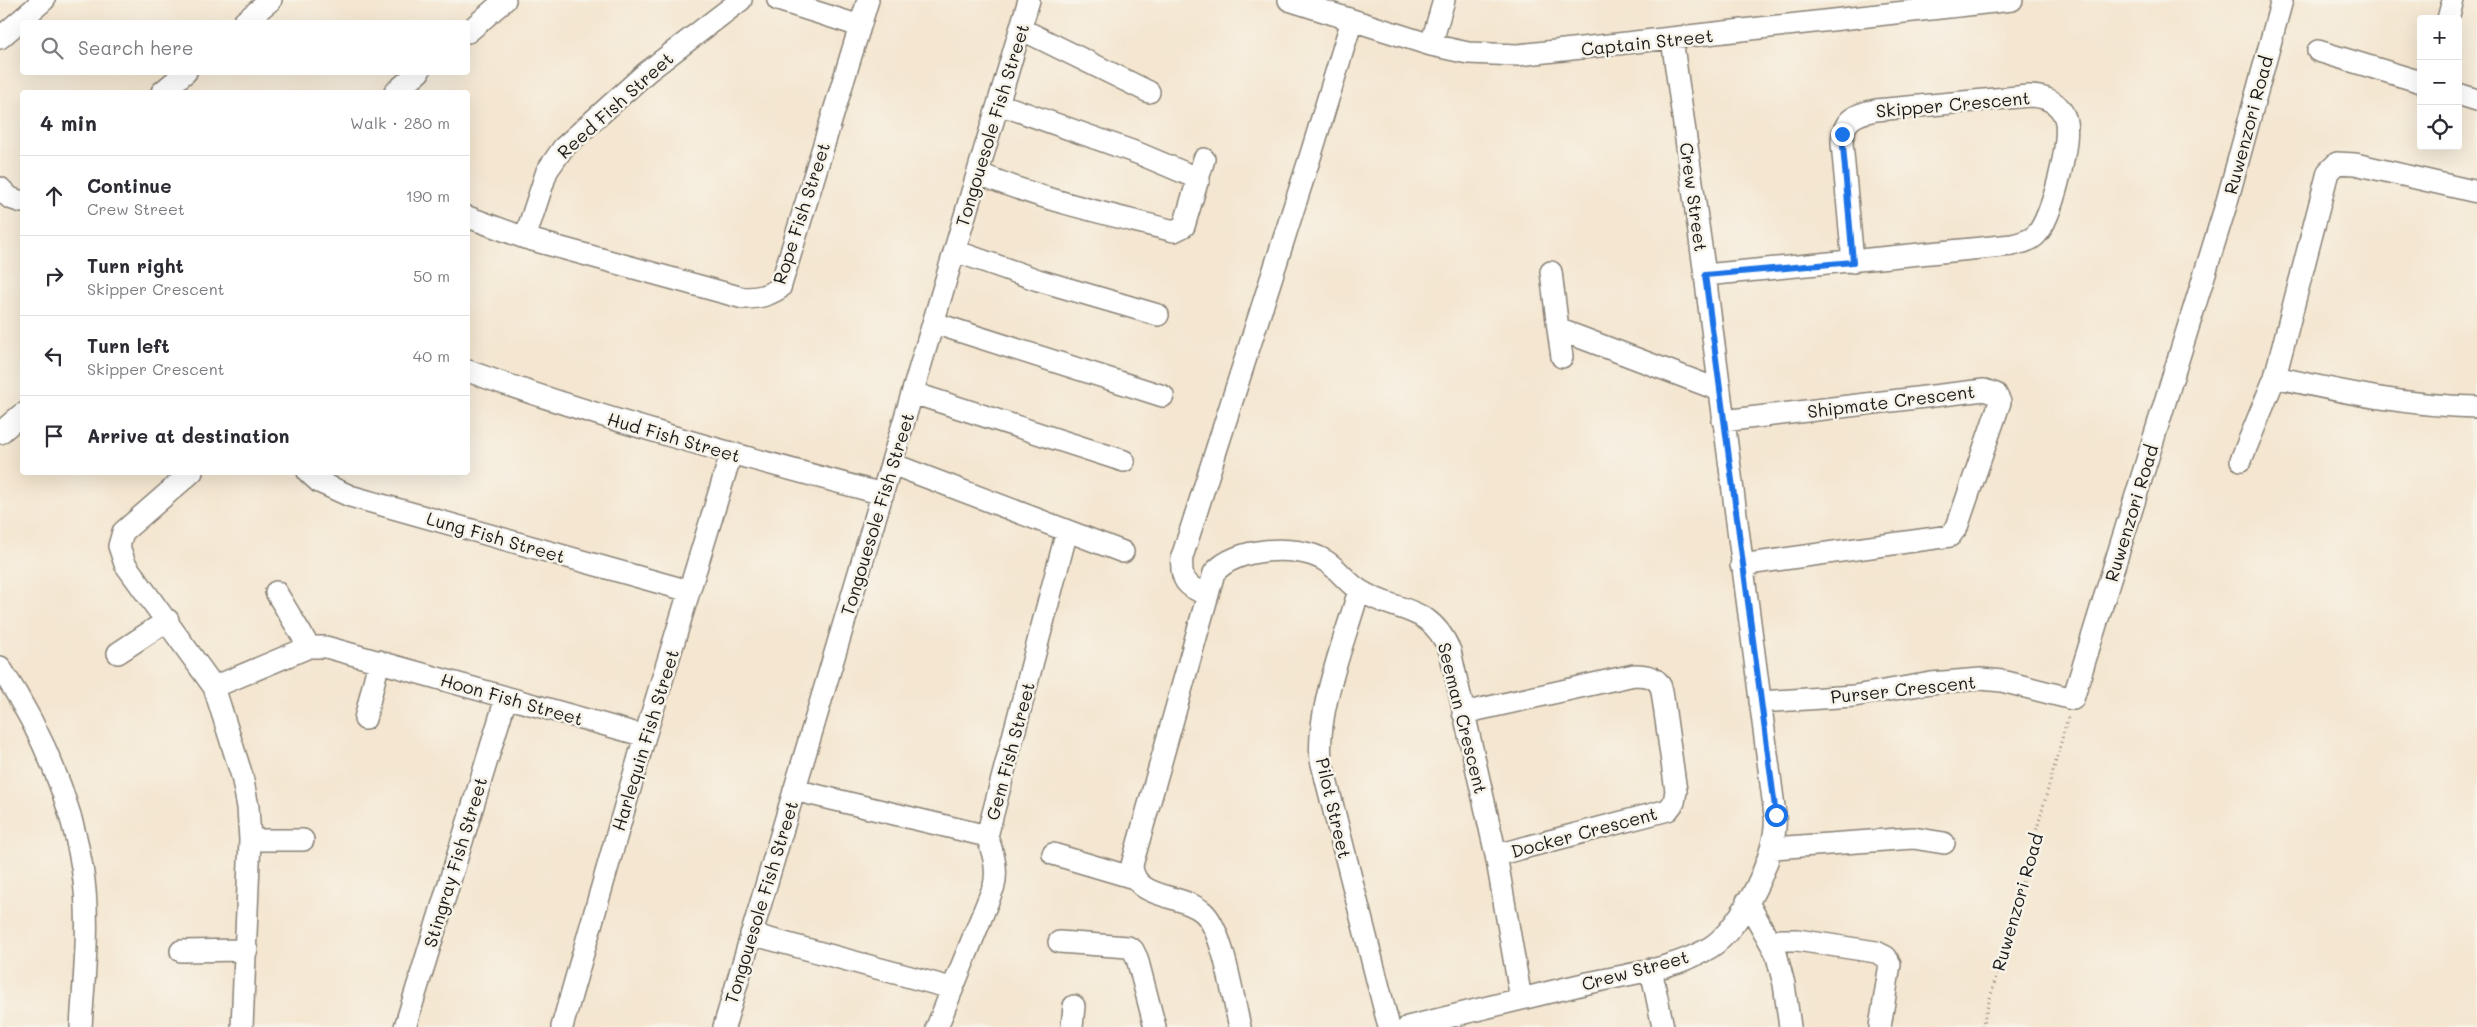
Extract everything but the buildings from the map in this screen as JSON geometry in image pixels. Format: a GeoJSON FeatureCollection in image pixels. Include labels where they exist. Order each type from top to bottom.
{"type":"FeatureCollection","features":[{"type":"Feature","properties":{"kind":"street"},"geometry":{"type":"LineString","coordinates":[[21,20],[44,0]]}},
{"type":"Feature","properties":{"kind":"street"},"geometry":{"type":"LineString","coordinates":[[246,20],[271,0]]}},
{"type":"Feature","properties":{"kind":"street"},"geometry":{"type":"LineString","coordinates":[[470,30],[505,0]]}},
{"type":"Feature","properties":{"kind":"street","name":"Reed Fish Street"},"geometry":{"type":"LineString","coordinates":[[525,238],[547,170],[562,148],[647,72],[741,0]]}},
{"type":"Feature","properties":{"kind":"street"},"geometry":{"type":"LineString","coordinates":[[778,0],[860,26]]}},
{"type":"Feature","properties":{"kind":"street","name":"Rope Fish Street"},"geometry":{"type":"LineString","coordinates":[[470,218],[525,238],[743,298],[759,298],[770,294],[780,288],[868,0]]}},
{"type":"Feature","properties":{"kind":"street","name":"Tongouesole Fish Street"},"geometry":{"type":"LineString","coordinates":[[724,1027],[1029,0]]}},
{"type":"Feature","properties":{"kind":"street","name":"Captain Street"},"geometry":{"type":"LineString","coordinates":[[1289,0],[1431,45],[1468,53],[1531,55],[2012,0]]}},
{"type":"Feature","properties":{"kind":"street"},"geometry":{"type":"LineString","coordinates":[[1431,45],[1444,0]]}},
{"type":"Feature","properties":{"kind":"street","name":"Ruwenzori Road"},"geometry":{"type":"LineString","coordinates":[[2073,699],[2226,205],[2282,0]]}},
{"type":"Feature","properties":{"kind":"street"},"geometry":{"type":"LineString","coordinates":[[2449,15],[2453,0]]}},
{"type":"Feature","properties":{"kind":"street"},"geometry":{"type":"LineString","coordinates":[[1208,595],[1194,590],[1186,583],[1181,572],[1182,557],[1352,20]]}},
{"type":"Feature","properties":{"kind":"street"},"geometry":{"type":"LineString","coordinates":[[0,38],[20,21]]}},
{"type":"Feature","properties":{"kind":"street"},"geometry":{"type":"LineString","coordinates":[[1021,29],[1149,92]]}},
{"type":"Feature","properties":{"kind":"street","name":"Crew Street"},"geometry":{"type":"LineString","coordinates":[[1408,1027],[1650,969],[1682,960],[1710,947],[1733,925],[1758,883],[1772,848],[1776,831],[1776,815],[1672,40]]}},
{"type":"Feature","properties":{"kind":"street"},"geometry":{"type":"LineString","coordinates":[[2318,50],[2417,81]]}},
{"type":"Feature","properties":{"kind":"street"},"geometry":{"type":"LineString","coordinates":[[164,90],[182,75]]}},
{"type":"Feature","properties":{"kind":"street"},"geometry":{"type":"LineString","coordinates":[[397,90],[415,75]]}},
{"type":"Feature","properties":{"kind":"street"},"geometry":{"type":"LineString","coordinates":[[2462,95],[2477,100]]}},
{"type":"Feature","properties":{"kind":"street","name":"Skipper Crescent"},"geometry":{"type":"LineString","coordinates":[[1705,275],[1853,262],[2012,245],[2035,236],[2046,219],[2059,178],[2066,125],[2058,106],[2045,98],[2028,96],[1876,110],[1854,116],[1847,121],[1842,134],[1842,143],[1853,262]]}},
{"type":"Feature","properties":{"kind":"street"},"geometry":{"type":"LineString","coordinates":[[978,173],[1006,185],[1096,212],[1174,231],[1184,226],[1201,169],[1140,154],[999,104]]}},
{"type":"Feature","properties":{"kind":"street"},"geometry":{"type":"LineString","coordinates":[[2241,460],[2275,377],[2328,172],[2337,163],[2354,164],[2477,192]]}},
{"type":"Feature","properties":{"kind":"street"},"geometry":{"type":"LineString","coordinates":[[0,188],[10,198],[20,201]]}},
{"type":"Feature","properties":{"kind":"street"},"geometry":{"type":"LineString","coordinates":[[955,251],[1038,280],[1158,315]]}},
{"type":"Feature","properties":{"kind":"street"},"geometry":{"type":"LineString","coordinates":[[1551,272],[1562,358]]}},
{"type":"Feature","properties":{"kind":"street"},"geometry":{"type":"LineString","coordinates":[[934,323],[1164,396]]}},
{"type":"Feature","properties":{"kind":"street"},"geometry":{"type":"LineString","coordinates":[[1558,329],[1720,390]]}},
{"type":"Feature","properties":{"kind":"street","name":"Hud Fish Street"},"geometry":{"type":"LineString","coordinates":[[470,372],[532,394],[731,454],[883,494]]}},
{"type":"Feature","properties":{"kind":"street"},"geometry":{"type":"LineString","coordinates":[[2275,377],[2355,395],[2434,406],[2477,408]]}},
{"type":"Feature","properties":{"kind":"street","name":"Shipmate Crescent"},"geometry":{"type":"LineString","coordinates":[[1723,420],[1984,390],[1992,392],[2000,402],[1957,527],[1950,536],[1742,565]]}},
{"type":"Feature","properties":{"kind":"street"},"geometry":{"type":"LineString","coordinates":[[913,393],[1124,461]]}},
{"type":"Feature","properties":{"kind":"street","name":"Harlequin Fish Street"},"geometry":{"type":"LineString","coordinates":[[562,1027],[645,736],[731,454]]}},
{"type":"Feature","properties":{"kind":"street"},"geometry":{"type":"LineString","coordinates":[[892,464],[1123,552]]}},
{"type":"Feature","properties":{"kind":"street"},"geometry":{"type":"LineString","coordinates":[[188,475],[122,532],[119,546],[125,564],[168,620],[214,687],[242,776],[248,807],[250,840],[247,950],[242,1027]]}},
{"type":"Feature","properties":{"kind":"street","name":"Lung Fish Street"},"geometry":{"type":"LineString","coordinates":[[311,475],[319,482],[350,496],[689,591]]}},
{"type":"Feature","properties":{"kind":"street","name":"Gem Fish Street"},"geometry":{"type":"LineString","coordinates":[[794,790],[987,836],[1067,531]]}},
{"type":"Feature","properties":{"kind":"street","name":"Seeman Crescent"},"geometry":{"type":"LineString","coordinates":[[1139,883],[1132,865],[1214,573],[1220,566],[1258,550],[1290,550],[1324,560],[1359,590],[1419,614],[1433,624],[1443,635],[1450,651],[1496,855],[1521,999]]}},
{"type":"Feature","properties":{"kind":"street","name":"Pilot Street"},"geometry":{"type":"LineString","coordinates":[[1359,590],[1322,717],[1319,743],[1321,760],[1389,1027]]}},
{"type":"Feature","properties":{"kind":"street"},"geometry":{"type":"LineString","coordinates":[[276,592],[309,647]]}},
{"type":"Feature","properties":{"kind":"street"},"geometry":{"type":"LineString","coordinates":[[118,653],[168,620]]}},
{"type":"Feature","properties":{"kind":"street","name":"Hoon Fish Street"},"geometry":{"type":"LineString","coordinates":[[214,687],[309,647],[326,647],[645,736]]}},
{"type":"Feature","properties":{"kind":"street"},"geometry":{"type":"LineString","coordinates":[[364,719],[379,661]]}},
{"type":"Feature","properties":{"kind":"street"},"geometry":{"type":"LineString","coordinates":[[0,667],[23,703],[44,746],[67,806],[82,867],[86,944],[81,1027]]}},
{"type":"Feature","properties":{"kind":"street","name":"Docker Crescent"},"geometry":{"type":"LineString","coordinates":[[1463,713],[1634,675],[1653,678],[1659,683],[1662,691],[1676,791],[1673,805],[1668,810],[1496,855]]}},
{"type":"Feature","properties":{"kind":"street","name":"Purser Crescent"},"geometry":{"type":"LineString","coordinates":[[1760,702],[1854,696],[1938,682],[1981,679],[2002,681],[2073,699]]}},
{"type":"Feature","properties":{"kind":"street","name":"Stingray Fish Street"},"geometry":{"type":"LineString","coordinates":[[404,1027],[506,698]]}},
{"type":"Feature","properties":{"kind":"street"},"geometry":{"type":"LineString","coordinates":[[937,1027],[951,988],[994,886],[996,877],[994,858],[987,836]]}},
{"type":"Feature","properties":{"kind":"street"},"geometry":{"type":"LineString","coordinates":[[1772,848],[1913,838],[1944,843]]}},
{"type":"Feature","properties":{"kind":"street"},"geometry":{"type":"LineString","coordinates":[[250,840],[303,840]]}},
{"type":"Feature","properties":{"kind":"street"},"geometry":{"type":"LineString","coordinates":[[1053,854],[1139,883],[1192,905],[1209,917],[1218,937],[1240,1027]]}},
{"type":"Feature","properties":{"kind":"street"},"geometry":{"type":"LineString","coordinates":[[1747,902],[1771,940],[1784,984],[1790,1027]]}},
{"type":"Feature","properties":{"kind":"street"},"geometry":{"type":"LineString","coordinates":[[751,934],[951,988]]}},
{"type":"Feature","properties":{"kind":"street"},"geometry":{"type":"LineString","coordinates":[[1771,940],[1797,940],[1876,952],[1886,956],[1890,964],[1880,1027]]}},
{"type":"Feature","properties":{"kind":"street"},"geometry":{"type":"LineString","coordinates":[[1059,942],[1128,947],[1133,950],[1137,958],[1155,1027]]}},
{"type":"Feature","properties":{"kind":"street"},"geometry":{"type":"LineString","coordinates":[[181,951],[247,950]]}},
{"type":"Feature","properties":{"kind":"street"},"geometry":{"type":"LineString","coordinates":[[1650,969],[1663,1027]]}},
{"type":"Feature","properties":{"kind":"street"},"geometry":{"type":"LineString","coordinates":[[1072,1027],[1074,1006]]}},
{"type":"Feature","properties":{"kind":"path","name":"Ruwenzori Road"},"geometry":{"type":"LineString","coordinates":[[1982,1027],[2073,699]]}},
{"type":"Feature","properties":{"kind":"route"},"geometry":{"type":"LineString","coordinates":[[1776,815],[1705,275],[1853,262],[1842,134]]}}]}
